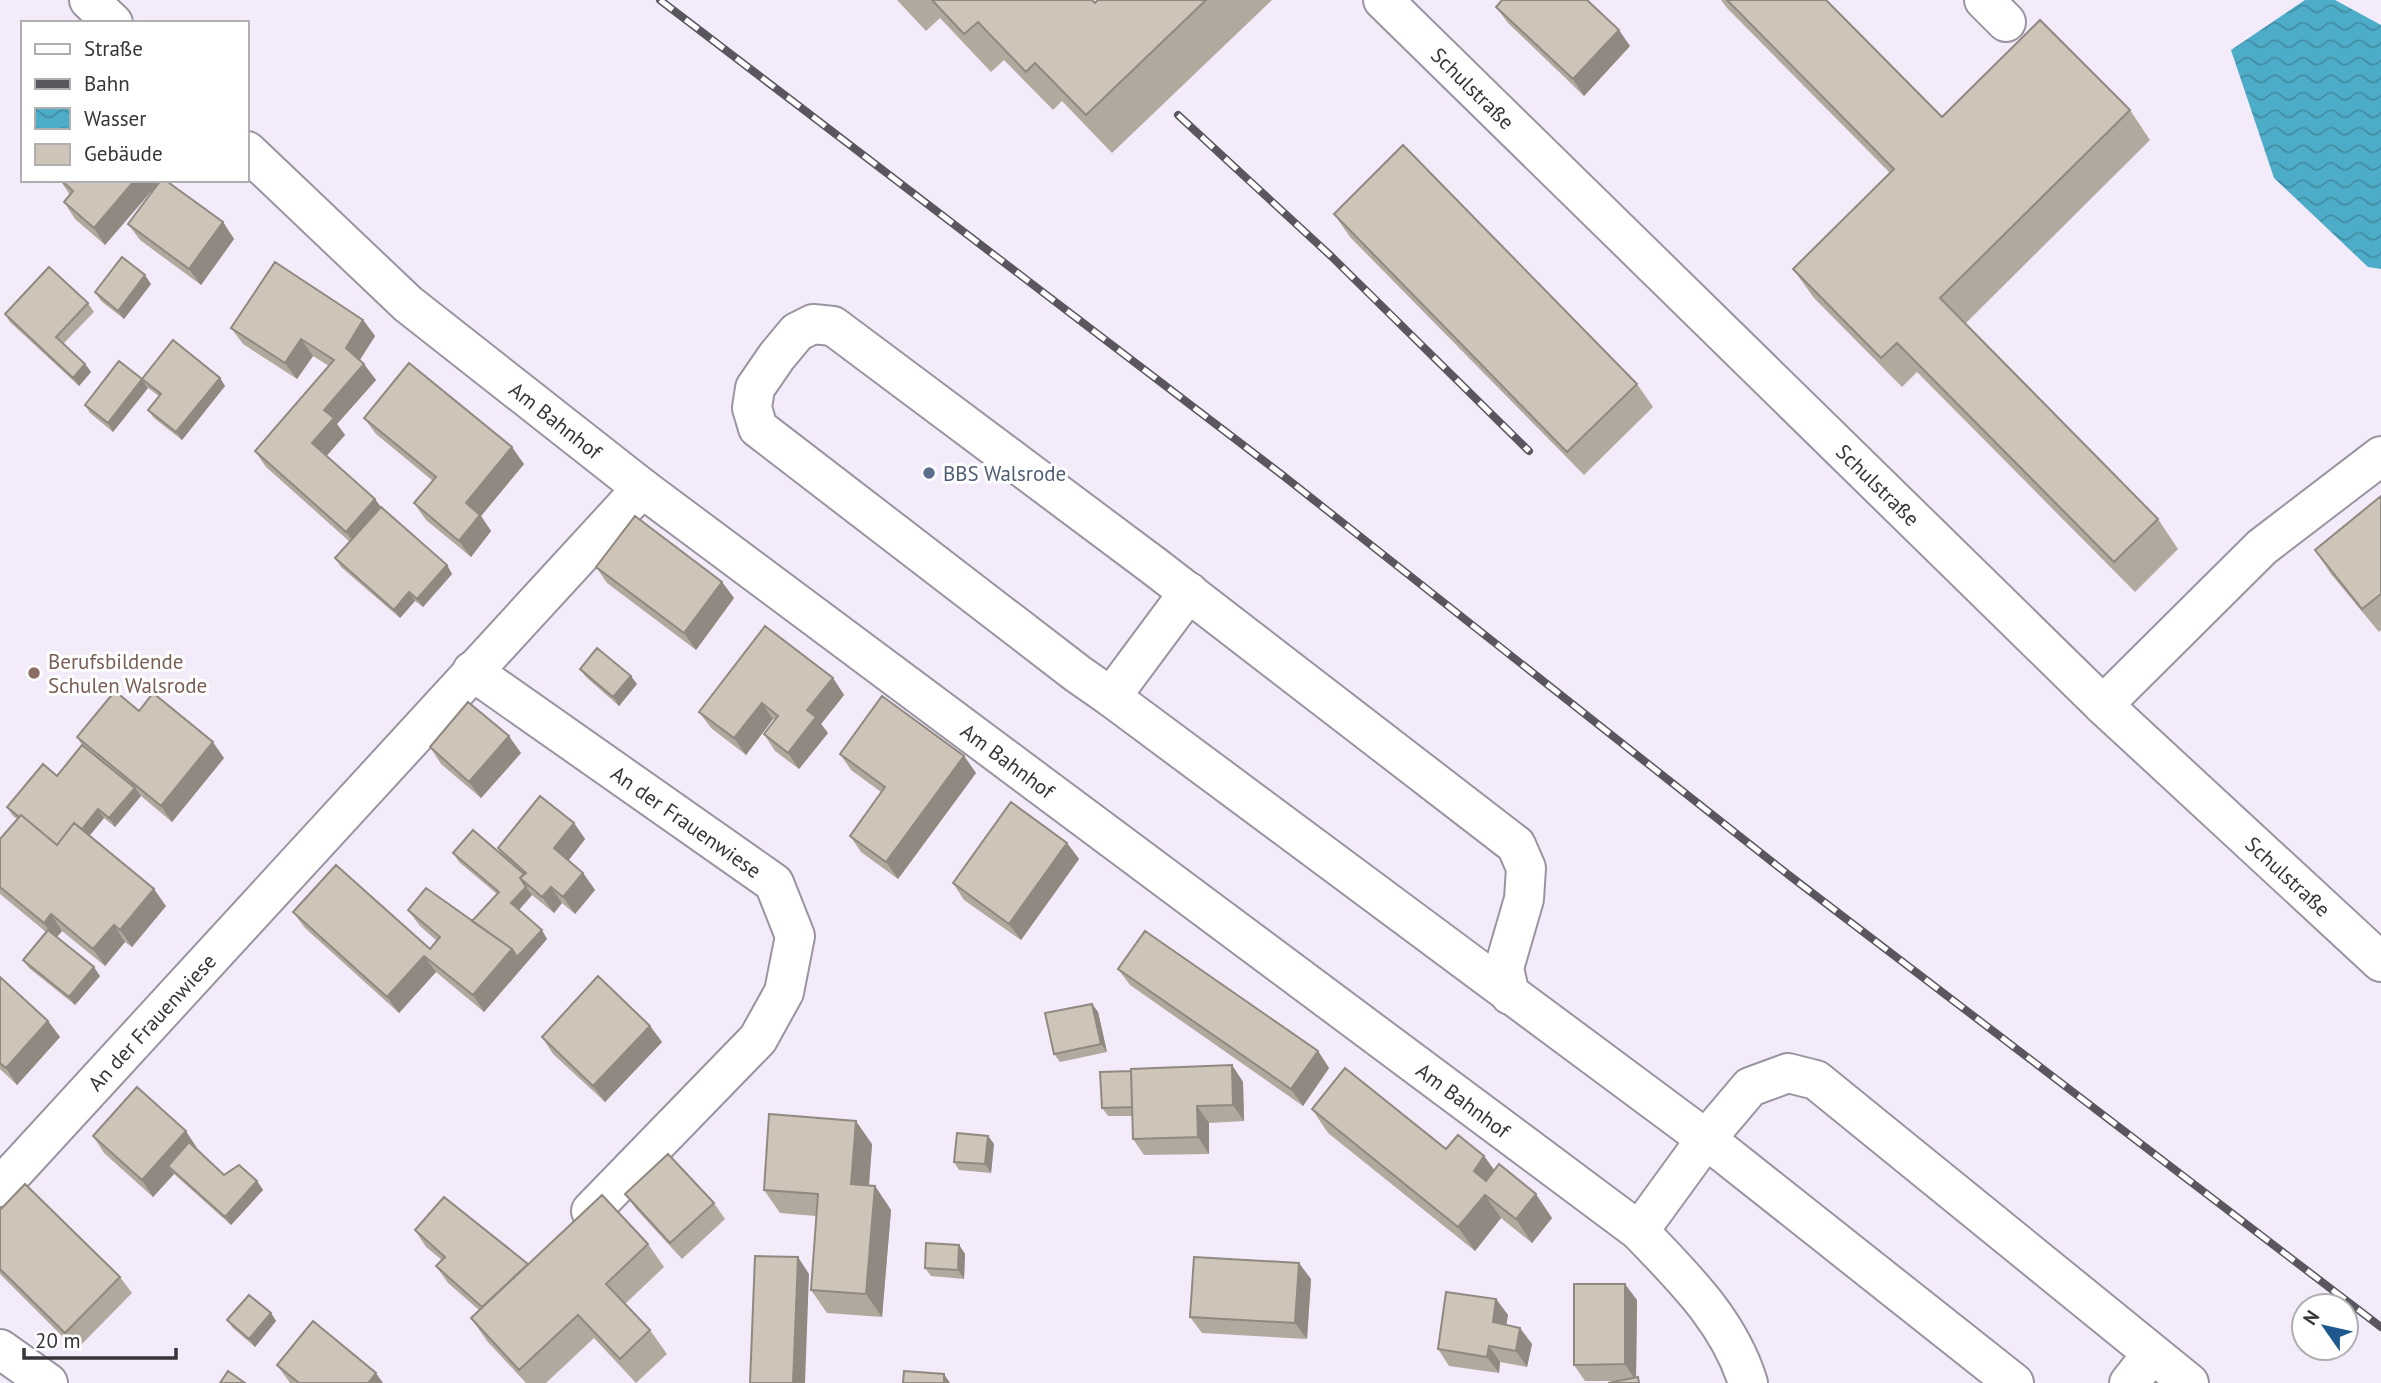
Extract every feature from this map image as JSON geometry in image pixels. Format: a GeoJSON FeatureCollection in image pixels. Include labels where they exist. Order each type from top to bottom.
{"type":"FeatureCollection","features":[{"type":"Feature","properties":{"kind":"street"},"geometry":{"type":"LineString","coordinates":[[89,0],[111,21]]}},
{"type":"Feature","properties":{"kind":"street","name":"Schulstraße"},"geometry":{"type":"LineString","coordinates":[[1383,0],[2104,705],[2381,962]]}},
{"type":"Feature","properties":{"kind":"street","name":"Am Bahnhof"},"geometry":{"type":"LineString","coordinates":[[248,152],[408,304],[642,488],[1639,1231],[1688,1282],[1721,1325],[1748,1383]]}},
{"type":"Feature","properties":{"kind":"street"},"geometry":{"type":"LineString","coordinates":[[1510,995],[1504,968],[1524,899],[1526,868],[1516,845],[1189,592],[833,326],[813,324],[797,332],[755,388],[752,408],[758,428],[1111,697],[1510,995],[1706,1139],[2014,1383]]}},
{"type":"Feature","properties":{"kind":"street"},"geometry":{"type":"LineString","coordinates":[[2104,705],[2262,547],[2381,456]]}},
{"type":"Feature","properties":{"kind":"street","name":"An der Frauenwiese"},"geometry":{"type":"LineString","coordinates":[[0,1186],[642,488]]}},
{"type":"Feature","properties":{"kind":"street"},"geometry":{"type":"LineString","coordinates":[[1111,697],[1189,592]]}},
{"type":"Feature","properties":{"kind":"street","name":"An der Frauenwiese"},"geometry":{"type":"LineString","coordinates":[[472,671],[774,883],[795,936],[784,992],[758,1039],[591,1211]]}},
{"type":"Feature","properties":{"kind":"street"},"geometry":{"type":"LineString","coordinates":[[1639,1231],[1706,1139],[1750,1087],[1788,1073],[1816,1080],[2141,1369],[2189,1383]]}},
{"type":"Feature","properties":{"kind":"street"},"geometry":{"type":"LineString","coordinates":[[0,1349],[48,1383]]}},
{"type":"Feature","properties":{"kind":"water"},"geometry":{"type":"Polygon","coordinates":[[[2305,0],[2335,0],[2381,25],[2381,269],[2368,267],[2274,178],[2231,50],[2305,0]]]}},
{"type":"Feature","properties":{"kind":"building"},"geometry":{"type":"Polygon","coordinates":[[[932,0],[1092,0],[1095,3],[1098,0],[1206,0],[1086,115],[1035,63],[1026,72],[978,22],[964,34],[932,0]]]}},
{"type":"Feature","properties":{"kind":"building"},"geometry":{"type":"Polygon","coordinates":[[[1502,0],[1587,0],[1619,30],[1573,79],[1496,7],[1502,0]]]}},
{"type":"Feature","properties":{"kind":"building"},"geometry":{"type":"Polygon","coordinates":[[[1727,0],[1826,0],[1942,117],[2040,20],[2130,110],[1940,298],[2158,519],[2114,562],[1897,343],[1881,358],[1793,269],[1894,169],[1727,0]]]}},
{"type":"Feature","properties":{"kind":"building"},"geometry":{"type":"Polygon","coordinates":[[[1403,145],[1637,384],[1567,452],[1334,214],[1403,145]]]}},
{"type":"Feature","properties":{"kind":"building"},"geometry":{"type":"Polygon","coordinates":[[[63,182],[133,182],[94,228],[64,202],[73,191],[63,182]]]}},
{"type":"Feature","properties":{"kind":"building"},"geometry":{"type":"Polygon","coordinates":[[[160,182],[168,182],[223,222],[189,269],[128,224],[160,182]]]}},
{"type":"Feature","properties":{"kind":"building"},"geometry":{"type":"Polygon","coordinates":[[[122,257],[145,275],[118,311],[95,292],[122,257]]]}},
{"type":"Feature","properties":{"kind":"building"},"geometry":{"type":"Polygon","coordinates":[[[275,262],[363,320],[346,348],[364,364],[324,410],[334,418],[312,443],[375,499],[346,532],[255,451],[334,360],[301,339],[285,363],[231,328],[275,262]]]}},
{"type":"Feature","properties":{"kind":"building"},"geometry":{"type":"Polygon","coordinates":[[[49,267],[88,303],[56,337],[85,364],[73,378],[5,314],[49,267]]]}},
{"type":"Feature","properties":{"kind":"building"},"geometry":{"type":"Polygon","coordinates":[[[173,340],[220,378],[176,432],[148,410],[161,394],[142,379],[173,340]]]}},
{"type":"Feature","properties":{"kind":"building"},"geometry":{"type":"Polygon","coordinates":[[[119,361],[142,379],[108,423],[85,405],[119,361]]]}},
{"type":"Feature","properties":{"kind":"building"},"geometry":{"type":"Polygon","coordinates":[[[409,363],[512,447],[466,503],[480,515],[459,541],[414,503],[436,477],[364,418],[409,363]]]}},
{"type":"Feature","properties":{"kind":"building"},"geometry":{"type":"Polygon","coordinates":[[[2381,496],[2381,594],[2362,609],[2315,550],[2381,496]]]}},
{"type":"Feature","properties":{"kind":"building"},"geometry":{"type":"Polygon","coordinates":[[[381,507],[447,565],[417,599],[409,592],[394,610],[335,558],[381,507]]]}},
{"type":"Feature","properties":{"kind":"building"},"geometry":{"type":"Polygon","coordinates":[[[635,516],[722,582],[684,633],[596,567],[635,516]]]}},
{"type":"Feature","properties":{"kind":"building"},"geometry":{"type":"Polygon","coordinates":[[[765,626],[833,678],[807,710],[816,717],[788,753],[764,734],[778,716],[762,703],[734,738],[699,712],[765,626]]]}},
{"type":"Feature","properties":{"kind":"building"},"geometry":{"type":"Polygon","coordinates":[[[597,648],[631,676],[613,697],[580,669],[597,648]]]}},
{"type":"Feature","properties":{"kind":"building"},"geometry":{"type":"Polygon","coordinates":[[[115,691],[139,711],[153,693],[213,742],[161,806],[77,737],[115,691]]]}},
{"type":"Feature","properties":{"kind":"building"},"geometry":{"type":"Polygon","coordinates":[[[882,696],[964,756],[886,862],[850,836],[885,787],[840,754],[882,696]]]}},
{"type":"Feature","properties":{"kind":"building"},"geometry":{"type":"Polygon","coordinates":[[[468,702],[509,736],[469,782],[430,747],[468,702]]]}},
{"type":"Feature","properties":{"kind":"building"},"geometry":{"type":"Polygon","coordinates":[[[82,745],[135,788],[109,818],[98,809],[82,829],[74,823],[57,845],[21,815],[19,817],[7,807],[43,764],[57,776],[82,745]]]}},
{"type":"Feature","properties":{"kind":"building"},"geometry":{"type":"Polygon","coordinates":[[[540,796],[574,823],[554,848],[583,873],[563,897],[551,887],[542,897],[520,878],[526,873],[498,848],[540,796]]]}},
{"type":"Feature","properties":{"kind":"building"},"geometry":{"type":"Polygon","coordinates":[[[1011,802],[1067,843],[1009,924],[953,883],[1011,802]]]}},
{"type":"Feature","properties":{"kind":"building"},"geometry":{"type":"Polygon","coordinates":[[[21,815],[57,845],[74,823],[154,889],[120,930],[114,925],[93,949],[51,914],[44,923],[0,887],[0,839],[21,815]]]}},
{"type":"Feature","properties":{"kind":"building"},"geometry":{"type":"Polygon","coordinates":[[[473,830],[524,874],[520,878],[526,887],[511,903],[542,930],[517,957],[512,949],[472,921],[499,892],[453,853],[473,830]]]}},
{"type":"Feature","properties":{"kind":"building"},"geometry":{"type":"Polygon","coordinates":[[[336,865],[430,949],[440,937],[408,910],[426,888],[512,949],[473,995],[424,956],[387,997],[293,912],[336,865]]]}},
{"type":"Feature","properties":{"kind":"building"},"geometry":{"type":"Polygon","coordinates":[[[48,930],[94,967],[69,997],[23,960],[48,930]]]}},
{"type":"Feature","properties":{"kind":"building"},"geometry":{"type":"Polygon","coordinates":[[[1145,931],[1318,1051],[1291,1089],[1118,969],[1145,931]]]}},
{"type":"Feature","properties":{"kind":"building"},"geometry":{"type":"Polygon","coordinates":[[[598,976],[650,1026],[593,1086],[542,1037],[598,976]]]}},
{"type":"Feature","properties":{"kind":"building"},"geometry":{"type":"Polygon","coordinates":[[[0,977],[48,1021],[6,1068],[0,1063],[0,977]]]}},
{"type":"Feature","properties":{"kind":"building"},"geometry":{"type":"Polygon","coordinates":[[[1092,1004],[1101,1044],[1054,1054],[1045,1013],[1092,1004]]]}},
{"type":"Feature","properties":{"kind":"building"},"geometry":{"type":"Polygon","coordinates":[[[1232,1065],[1233,1105],[1197,1106],[1198,1137],[1133,1139],[1131,1069],[1232,1065]]]}},
{"type":"Feature","properties":{"kind":"building"},"geometry":{"type":"Polygon","coordinates":[[[1345,1068],[1446,1149],[1458,1135],[1484,1156],[1474,1171],[1486,1181],[1499,1164],[1536,1194],[1516,1219],[1485,1195],[1458,1227],[1312,1109],[1345,1068]]]}},
{"type":"Feature","properties":{"kind":"building"},"geometry":{"type":"Polygon","coordinates":[[[1131,1071],[1132,1107],[1102,1108],[1100,1072],[1131,1071]]]}},
{"type":"Feature","properties":{"kind":"building"},"geometry":{"type":"Polygon","coordinates":[[[137,1087],[186,1131],[142,1180],[93,1136],[137,1087]]]}},
{"type":"Feature","properties":{"kind":"building"},"geometry":{"type":"Polygon","coordinates":[[[769,1114],[856,1121],[851,1184],[875,1186],[866,1294],[811,1290],[818,1194],[764,1190],[769,1114]]]}},
{"type":"Feature","properties":{"kind":"building"},"geometry":{"type":"Polygon","coordinates":[[[957,1133],[988,1136],[985,1164],[954,1162],[957,1133]]]}},
{"type":"Feature","properties":{"kind":"building"},"geometry":{"type":"Polygon","coordinates":[[[189,1142],[224,1175],[239,1165],[257,1181],[225,1217],[168,1166],[189,1142]]]}},
{"type":"Feature","properties":{"kind":"building"},"geometry":{"type":"Polygon","coordinates":[[[668,1154],[714,1203],[670,1243],[625,1194],[668,1154]]]}},
{"type":"Feature","properties":{"kind":"building"},"geometry":{"type":"Polygon","coordinates":[[[25,1184],[120,1277],[65,1333],[0,1269],[0,1210],[25,1184]]]}},
{"type":"Feature","properties":{"kind":"building"},"geometry":{"type":"Polygon","coordinates":[[[602,1195],[648,1244],[606,1284],[650,1330],[620,1359],[578,1315],[519,1370],[471,1318],[602,1195]]]}},
{"type":"Feature","properties":{"kind":"building"},"geometry":{"type":"Polygon","coordinates":[[[444,1197],[528,1264],[482,1307],[436,1266],[445,1257],[415,1230],[444,1197]]]}},
{"type":"Feature","properties":{"kind":"building"},"geometry":{"type":"Polygon","coordinates":[[[926,1243],[959,1245],[958,1270],[925,1268],[926,1243]]]}},
{"type":"Feature","properties":{"kind":"building"},"geometry":{"type":"Polygon","coordinates":[[[755,1256],[798,1257],[793,1383],[750,1383],[755,1256]]]}},
{"type":"Feature","properties":{"kind":"building"},"geometry":{"type":"Polygon","coordinates":[[[1194,1257],[1299,1263],[1295,1323],[1190,1317],[1194,1257]]]}},
{"type":"Feature","properties":{"kind":"building"},"geometry":{"type":"Polygon","coordinates":[[[1574,1284],[1625,1284],[1625,1364],[1574,1365],[1574,1284]]]}},
{"type":"Feature","properties":{"kind":"building"},"geometry":{"type":"Polygon","coordinates":[[[1446,1292],[1496,1299],[1493,1322],[1520,1328],[1516,1351],[1489,1346],[1487,1357],[1438,1349],[1446,1292]]]}},
{"type":"Feature","properties":{"kind":"building"},"geometry":{"type":"Polygon","coordinates":[[[249,1295],[271,1313],[249,1339],[227,1320],[249,1295]]]}},
{"type":"Feature","properties":{"kind":"building"},"geometry":{"type":"Polygon","coordinates":[[[313,1321],[376,1373],[368,1383],[299,1383],[277,1365],[313,1321]]]}},
{"type":"Feature","properties":{"kind":"building"},"geometry":{"type":"Polygon","coordinates":[[[228,1371],[245,1383],[220,1383],[228,1371]]]}},
{"type":"Feature","properties":{"kind":"building"},"geometry":{"type":"Polygon","coordinates":[[[904,1371],[944,1374],[944,1383],[903,1383],[904,1371]]]}},
{"type":"Feature","properties":{"kind":"building"},"geometry":{"type":"Polygon","coordinates":[[[1638,1377],[1639,1383],[1608,1383],[1638,1377]]]}},
{"type":"Feature","properties":{"kind":"railway"},"geometry":{"type":"LineString","coordinates":[[660,0],[1281,474],[1790,876],[2381,1327]]}},
{"type":"Feature","properties":{"kind":"railway"},"geometry":{"type":"LineString","coordinates":[[1178,115],[1332,257],[1529,451]]}},
{"type":"Feature","properties":{"kind":"place","name":"BBS Walsrode"},"geometry":{"type":"Point","coordinates":[929,473]}},
{"type":"Feature","properties":{"kind":"place","name":"Berufsbildende Schulen Walsrode"},"geometry":{"type":"Point","coordinates":[34,673]}}]}
